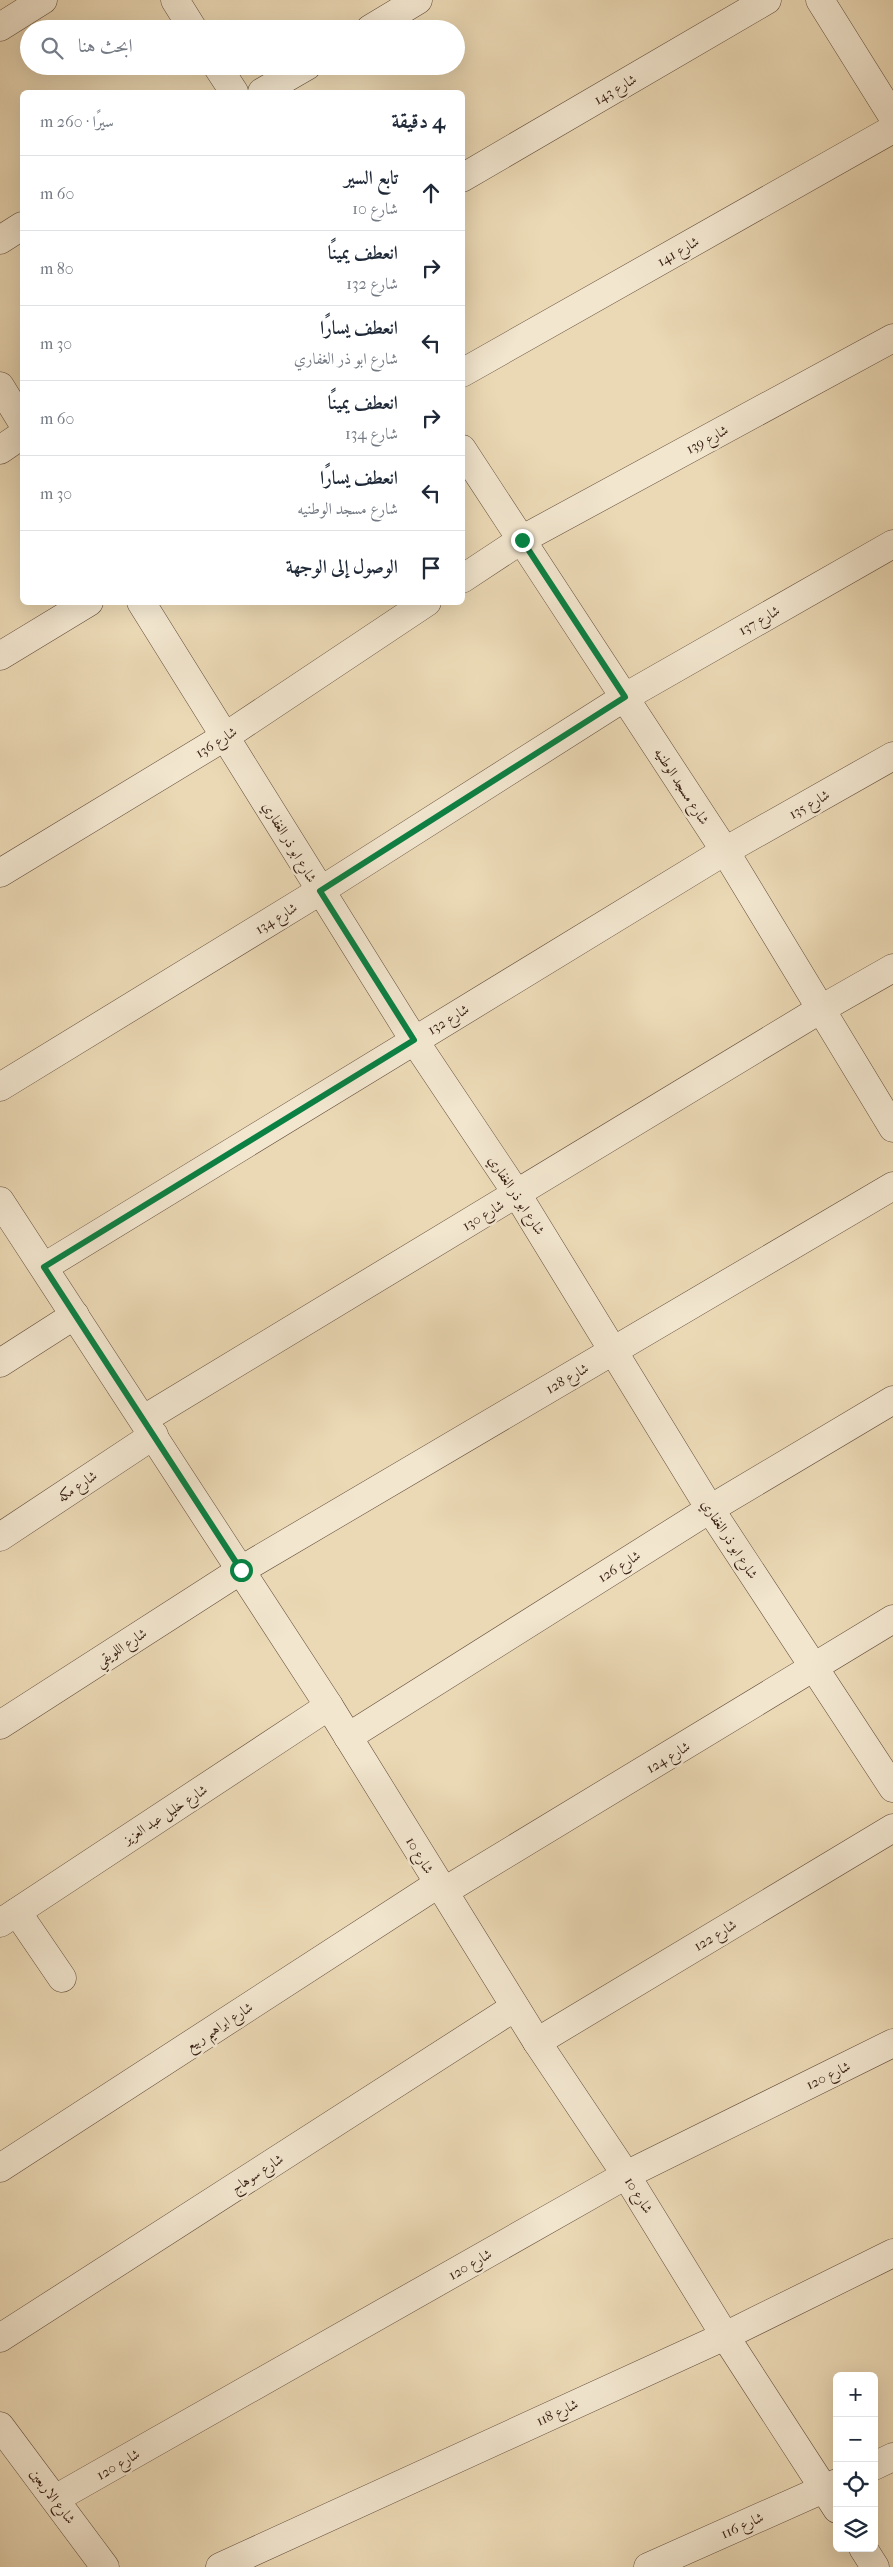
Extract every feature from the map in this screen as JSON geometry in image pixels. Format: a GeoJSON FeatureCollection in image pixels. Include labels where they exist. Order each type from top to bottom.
{"type":"FeatureCollection","features":[{"type":"Feature","properties":{"kind":"street"},"geometry":{"type":"LineString","coordinates":[[0,27],[43,0]]}},
{"type":"Feature","properties":{"kind":"street"},"geometry":{"type":"LineString","coordinates":[[175,0],[187,20]]}},
{"type":"Feature","properties":{"kind":"street"},"geometry":{"type":"LineString","coordinates":[[385,20],[418,0]]}},
{"type":"Feature","properties":{"kind":"street","name":"شارع 143"},"geometry":{"type":"LineString","coordinates":[[465,176],[767,0]]}},
{"type":"Feature","properties":{"kind":"street"},"geometry":{"type":"LineString","coordinates":[[820,0],[893,117]]}},
{"type":"Feature","properties":{"kind":"street"},"geometry":{"type":"LineString","coordinates":[[223,75],[233,90]]}},
{"type":"Feature","properties":{"kind":"street"},"geometry":{"type":"LineString","coordinates":[[265,90],[291,75]]}},
{"type":"Feature","properties":{"kind":"street","name":"شارع 141"},"geometry":{"type":"LineString","coordinates":[[465,371],[893,128]]}},
{"type":"Feature","properties":{"kind":"street"},"geometry":{"type":"LineString","coordinates":[[0,240],[20,227]]}},
{"type":"Feature","properties":{"kind":"street","name":"شارع 139"},"geometry":{"type":"LineString","coordinates":[[522,540],[893,338]]}},
{"type":"Feature","properties":{"kind":"street"},"geometry":{"type":"LineString","coordinates":[[0,386],[20,419]]}},
{"type":"Feature","properties":{"kind":"street"},"geometry":{"type":"LineString","coordinates":[[0,450],[20,437]]}},
{"type":"Feature","properties":{"kind":"street","name":"شارع مسجد الوطنيه"},"geometry":{"type":"LineString","coordinates":[[465,454],[725,851],[893,1128]]}},
{"type":"Feature","properties":{"kind":"street"},"geometry":{"type":"LineString","coordinates":[[465,577],[522,540]]}},
{"type":"Feature","properties":{"kind":"street","name":"شارع 137"},"geometry":{"type":"LineString","coordinates":[[625,697],[893,544]]}},
{"type":"Feature","properties":{"kind":"street"},"geometry":{"type":"LineString","coordinates":[[0,656],[84,605]]}},
{"type":"Feature","properties":{"kind":"street","name":"شارع ابو ذر الغفاري"},"geometry":{"type":"LineString","coordinates":[[143,605],[414,1040],[517,1194],[710,1509],[893,1788]]}},
{"type":"Feature","properties":{"kind":"street","name":"شارع 136"},"geometry":{"type":"LineString","coordinates":[[0,873],[226,736],[422,605]]}},
{"type":"Feature","properties":{"kind":"street","name":"شارع 134"},"geometry":{"type":"LineString","coordinates":[[0,1087],[320,891],[625,697]]}},
{"type":"Feature","properties":{"kind":"street","name":"شارع 135"},"geometry":{"type":"LineString","coordinates":[[725,851],[893,756]]}},
{"type":"Feature","properties":{"kind":"street","name":"شارع 132"},"geometry":{"type":"LineString","coordinates":[[44,1267],[725,851]]}},
{"type":"Feature","properties":{"kind":"street","name":"شارع 130"},"geometry":{"type":"LineString","coordinates":[[149,1427],[517,1194],[820,1009],[893,968]]}},
{"type":"Feature","properties":{"kind":"street","name":"شارع 128"},"geometry":{"type":"LineString","coordinates":[[241,1570],[893,1186]]}},
{"type":"Feature","properties":{"kind":"street","name":"شارع 10"},"geometry":{"type":"LineString","coordinates":[[0,1201],[329,1706],[440,1888],[537,2042],[626,2175],[725,2336],[832,2494]]}},
{"type":"Feature","properties":{"kind":"street"},"geometry":{"type":"LineString","coordinates":[[0,1363],[75,1315]]}},
{"type":"Feature","properties":{"kind":"street","name":"شارع 126"},"geometry":{"type":"LineString","coordinates":[[348,1737],[710,1509],[893,1400]]}},
{"type":"Feature","properties":{"kind":"street","name":"شارع مكه"},"geometry":{"type":"LineString","coordinates":[[0,1537],[149,1427]]}},
{"type":"Feature","properties":{"kind":"street","name":"شارع اللويقي"},"geometry":{"type":"LineString","coordinates":[[0,1725],[241,1570]]}},
{"type":"Feature","properties":{"kind":"street","name":"شارع 124"},"geometry":{"type":"LineString","coordinates":[[440,1888],[814,1669],[893,1619]]}},
{"type":"Feature","properties":{"kind":"street","name":"شارع خليل عبد العزيز"},"geometry":{"type":"LineString","coordinates":[[8,1917],[329,1706]]}},
{"type":"Feature","properties":{"kind":"street","name":"شارع 122"},"geometry":{"type":"LineString","coordinates":[[537,2042],[893,1828]]}},
{"type":"Feature","properties":{"kind":"street","name":"شارع ابراهيم ربيع"},"geometry":{"type":"LineString","coordinates":[[0,2168],[440,1888]]}},
{"type":"Feature","properties":{"kind":"street"},"geometry":{"type":"LineString","coordinates":[[8,1917],[62,1978]]}},
{"type":"Feature","properties":{"kind":"street","name":"شارع سوهاج"},"geometry":{"type":"LineString","coordinates":[[0,2338],[515,2007]]}},
{"type":"Feature","properties":{"kind":"street","name":"شارع 120"},"geometry":{"type":"LineString","coordinates":[[55,2499],[626,2175],[893,2043]]}},
{"type":"Feature","properties":{"kind":"street","name":"شارع 118"},"geometry":{"type":"LineString","coordinates":[[220,2567],[725,2336],[893,2253]]}},
{"type":"Feature","properties":{"kind":"street","name":"شارع الاربعين"},"geometry":{"type":"LineString","coordinates":[[0,2426],[106,2567]]}},
{"type":"Feature","properties":{"kind":"street"},"geometry":{"type":"LineString","coordinates":[[878,2464],[893,2457]]}},
{"type":"Feature","properties":{"kind":"street","name":"شارع 116"},"geometry":{"type":"LineString","coordinates":[[648,2567],[832,2494]]}},
{"type":"Feature","properties":{"kind":"street"},"geometry":{"type":"LineString","coordinates":[[866,2552],[875,2567]]}},
{"type":"Feature","properties":{"kind":"route"},"geometry":{"type":"LineString","coordinates":[[241,1570],[44,1267],[414,1040],[320,891],[625,697],[522,540]]}}]}
